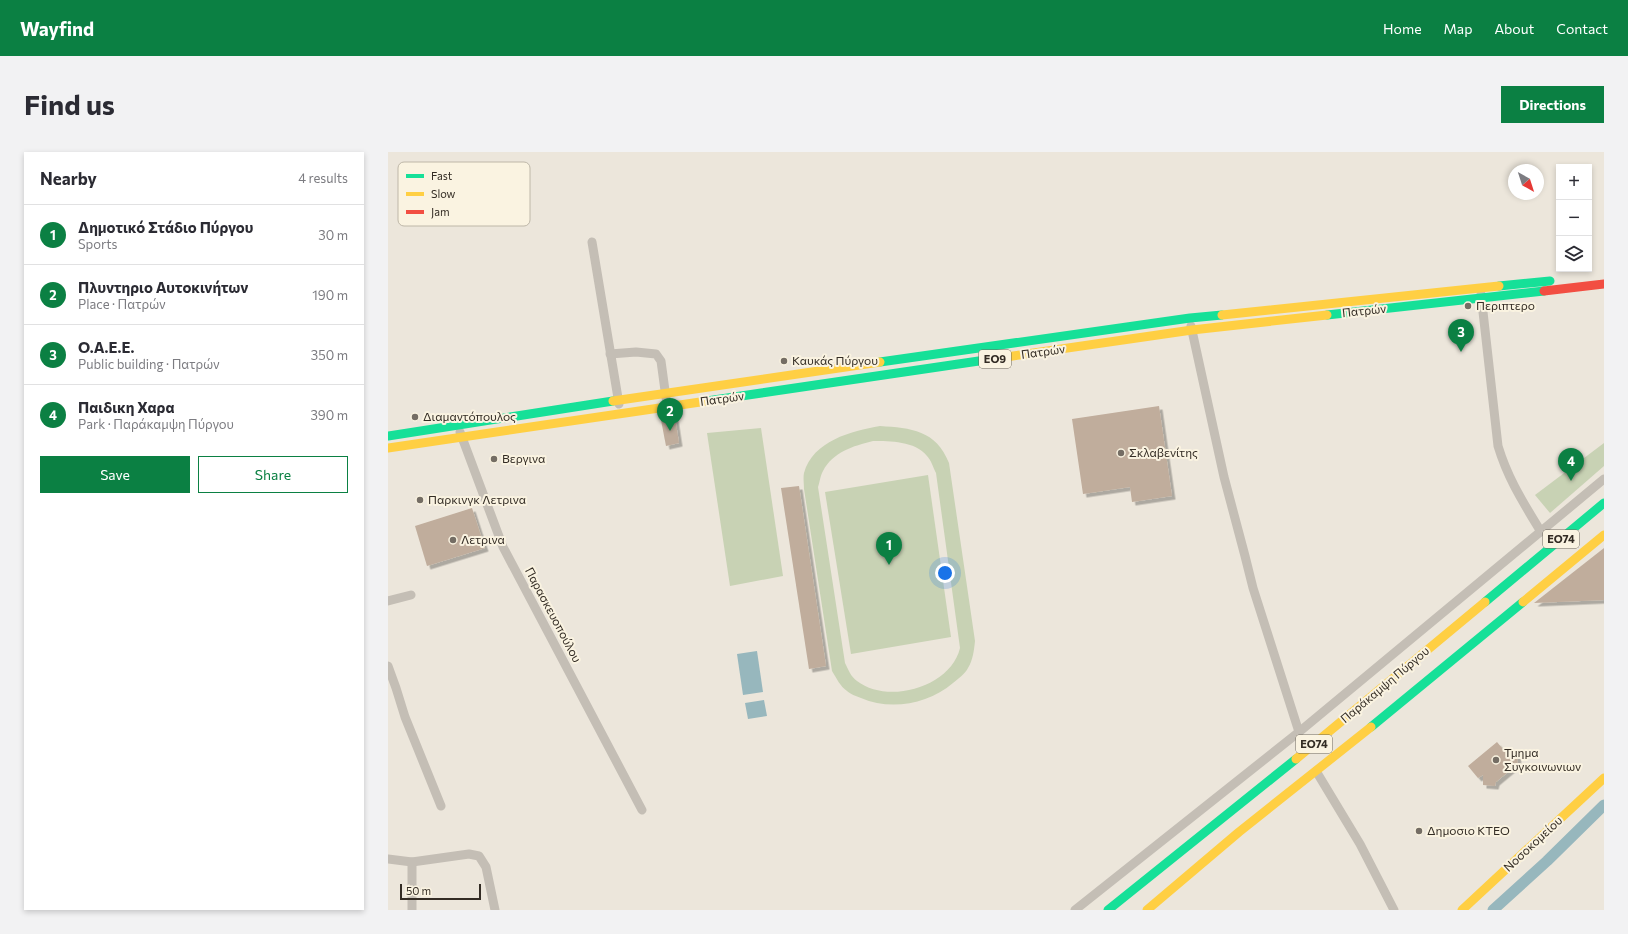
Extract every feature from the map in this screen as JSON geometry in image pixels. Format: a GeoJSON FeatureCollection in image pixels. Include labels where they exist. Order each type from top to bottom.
{"type":"FeatureCollection","features":[{"type":"Feature","properties":{"kind":"main road"},"geometry":{"type":"LineString","coordinates":[[1584,277],[1604,275]]}},
{"type":"Feature","properties":{"kind":"main road","name":"Πατρών"},"geometry":{"type":"LineString","coordinates":[[388,436],[817,370],[1023,343],[1190,318],[1556,280]]}},
{"type":"Feature","properties":{"kind":"main road","name":"Πατρών"},"geometry":{"type":"LineString","coordinates":[[388,448],[1192,330],[1482,298],[1571,283],[1604,284]]}},
{"type":"Feature","properties":{"kind":"main road"},"geometry":{"type":"LineString","coordinates":[[1023,343],[1026,354]]}},
{"type":"Feature","properties":{"kind":"main road","name":"Παράκαμψη Πύργου"},"geometry":{"type":"LineString","coordinates":[[1108,910],[1290,764],[1604,503]]}},
{"type":"Feature","properties":{"kind":"main road"},"geometry":{"type":"LineString","coordinates":[[1147,910],[1239,832],[1386,715],[1604,535]]}},
{"type":"Feature","properties":{"kind":"main road","name":"Νοσοκομείου"},"geometry":{"type":"LineString","coordinates":[[1462,910],[1604,778]]}},
{"type":"Feature","properties":{"kind":"street"},"geometry":{"type":"LineString","coordinates":[[592,242],[621,414]]}},
{"type":"Feature","properties":{"kind":"street"},"geometry":{"type":"LineString","coordinates":[[1480,288],[1498,446],[1504,468],[1541,532]]}},
{"type":"Feature","properties":{"kind":"street"},"geometry":{"type":"LineString","coordinates":[[1190,318],[1224,477],[1252,582],[1299,732]]}},
{"type":"Feature","properties":{"kind":"street"},"geometry":{"type":"LineString","coordinates":[[610,354],[636,352],[656,354],[661,361],[666,407]]}},
{"type":"Feature","properties":{"kind":"street","name":"Παρασκευοπούλου"},"geometry":{"type":"LineString","coordinates":[[457,425],[503,547],[642,810]]}},
{"type":"Feature","properties":{"kind":"street"},"geometry":{"type":"LineString","coordinates":[[1075,910],[1299,732],[1604,478]]}},
{"type":"Feature","properties":{"kind":"street"},"geometry":{"type":"LineString","coordinates":[[388,600],[412,596]]}},
{"type":"Feature","properties":{"kind":"street"},"geometry":{"type":"LineString","coordinates":[[388,666],[405,717],[441,806]]}},
{"type":"Feature","properties":{"kind":"street"},"geometry":{"type":"LineString","coordinates":[[1316,771],[1360,844],[1394,910]]}},
{"type":"Feature","properties":{"kind":"street"},"geometry":{"type":"LineString","coordinates":[[388,859],[412,862],[469,854],[480,856],[486,867],[495,910]]}},
{"type":"Feature","properties":{"kind":"street"},"geometry":{"type":"LineString","coordinates":[[412,862],[412,910]]}},
{"type":"Feature","properties":{"kind":"green space"},"geometry":{"type":"Polygon","coordinates":[[[880,426],[912,430],[930,437],[944,452],[949,463],[975,641],[973,655],[967,670],[953,683],[932,696],[897,705],[873,702],[855,696],[842,687],[832,671],[804,489],[804,473],[809,462],[824,445],[834,439],[857,431],[880,426]],[[873,441],[844,451],[832,459],[827,464],[821,475],[818,487],[845,663],[850,673],[857,681],[870,688],[885,691],[901,691],[917,688],[932,682],[944,673],[954,662],[960,648],[936,473],[928,458],[916,447],[902,443],[873,441]]]}},
{"type":"Feature","properties":{"kind":"green space"},"geometry":{"type":"Polygon","coordinates":[[[761,428],[783,576],[730,586],[707,433],[761,428]]]}},
{"type":"Feature","properties":{"kind":"green space"},"geometry":{"type":"Polygon","coordinates":[[[1604,443],[1604,466],[1550,513],[1535,495],[1604,443]]]}},
{"type":"Feature","properties":{"kind":"green space"},"geometry":{"type":"Polygon","coordinates":[[[928,475],[951,637],[851,654],[825,492],[928,475]]]}},
{"type":"Feature","properties":{"kind":"water"},"geometry":{"type":"Polygon","coordinates":[[[757,651],[763,692],[743,695],[737,654],[757,651]]]}},
{"type":"Feature","properties":{"kind":"water"},"geometry":{"type":"Polygon","coordinates":[[[764,700],[767,716],[748,719],[745,703],[764,700]]]}},
{"type":"Feature","properties":{"kind":"building","name":"Σκλαβενίτης"},"geometry":{"type":"Polygon","coordinates":[[[1159,406],[1172,496],[1132,502],[1130,487],[1083,494],[1072,419],[1159,406]]]}},
{"type":"Feature","properties":{"kind":"building"},"geometry":{"type":"Polygon","coordinates":[[[675,417],[679,443],[666,446],[661,420],[675,417]]]}},
{"type":"Feature","properties":{"kind":"building"},"geometry":{"type":"Polygon","coordinates":[[[799,486],[826,666],[809,669],[781,488],[799,486]]]}},
{"type":"Feature","properties":{"kind":"building"},"geometry":{"type":"Polygon","coordinates":[[[472,508],[485,548],[427,566],[415,526],[472,508]]]}},
{"type":"Feature","properties":{"kind":"building"},"geometry":{"type":"Polygon","coordinates":[[[1604,548],[1604,600],[1534,603],[1604,548]]]}},
{"type":"Feature","properties":{"kind":"building","name":"Τμημα Συγκοινωνιων"},"geometry":{"type":"Polygon","coordinates":[[[1497,742],[1507,754],[1518,754],[1517,768],[1514,767],[1496,782],[1495,786],[1483,785],[1483,775],[1478,778],[1468,766],[1497,742]]]}},
{"type":"Feature","properties":{"kind":"waterway"},"geometry":{"type":"LineString","coordinates":[[1493,910],[1547,861],[1604,805]]}},
{"type":"Feature","properties":{"kind":"traffic: fast"},"geometry":{"type":"LineString","coordinates":[[1499,286],[1550,281]]}},
{"type":"Feature","properties":{"kind":"traffic: fast"},"geometry":{"type":"LineString","coordinates":[[1327,315],[1544,291]]}},
{"type":"Feature","properties":{"kind":"traffic: fast"},"geometry":{"type":"LineString","coordinates":[[880,362],[1190,318],[1222,315]]}},
{"type":"Feature","properties":{"kind":"traffic: fast"},"geometry":{"type":"LineString","coordinates":[[707,401],[1006,357]]}},
{"type":"Feature","properties":{"kind":"traffic: fast"},"geometry":{"type":"LineString","coordinates":[[388,436],[613,401]]}},
{"type":"Feature","properties":{"kind":"traffic: fast"},"geometry":{"type":"LineString","coordinates":[[1485,602],[1604,503]]}},
{"type":"Feature","properties":{"kind":"traffic: fast"},"geometry":{"type":"LineString","coordinates":[[1371,727],[1523,602]]}},
{"type":"Feature","properties":{"kind":"traffic: fast"},"geometry":{"type":"LineString","coordinates":[[1108,910],[1296,759]]}},
{"type":"Feature","properties":{"kind":"traffic: slow"},"geometry":{"type":"LineString","coordinates":[[1222,315],[1499,286]]}},
{"type":"Feature","properties":{"kind":"traffic: slow"},"geometry":{"type":"LineString","coordinates":[[1006,357],[1192,330],[1327,315]]}},
{"type":"Feature","properties":{"kind":"traffic: slow"},"geometry":{"type":"LineString","coordinates":[[613,401],[880,362]]}},
{"type":"Feature","properties":{"kind":"traffic: slow"},"geometry":{"type":"LineString","coordinates":[[388,448],[707,401]]}},
{"type":"Feature","properties":{"kind":"traffic: slow"},"geometry":{"type":"LineString","coordinates":[[1523,602],[1604,535]]}},
{"type":"Feature","properties":{"kind":"traffic: slow"},"geometry":{"type":"LineString","coordinates":[[1296,759],[1485,602]]}},
{"type":"Feature","properties":{"kind":"traffic: slow"},"geometry":{"type":"LineString","coordinates":[[1147,910],[1239,832],[1371,727]]}},
{"type":"Feature","properties":{"kind":"traffic: slow"},"geometry":{"type":"LineString","coordinates":[[1462,910],[1604,778]]}},
{"type":"Feature","properties":{"kind":"traffic: jam"},"geometry":{"type":"LineString","coordinates":[[1544,291],[1604,284]]}},
{"type":"Feature","properties":{"kind":"place","name":"Περιπτερο"},"geometry":{"type":"Point","coordinates":[1468,306]}},
{"type":"Feature","properties":{"kind":"place","name":"Ο.Α.Ε.Ε."},"geometry":{"type":"Point","coordinates":[1461,352]}},
{"type":"Feature","properties":{"kind":"place","name":"Καυκάς Πύργου"},"geometry":{"type":"Point","coordinates":[784,361]}},
{"type":"Feature","properties":{"kind":"place","name":"Διαμαντόπουλος"},"geometry":{"type":"Point","coordinates":[415,417]}},
{"type":"Feature","properties":{"kind":"place","name":"Πλυντηριο Αυτοκινήτων"},"geometry":{"type":"Point","coordinates":[670,431]}},
{"type":"Feature","properties":{"kind":"place","name":"Σκλαβενίτης"},"geometry":{"type":"Point","coordinates":[1121,453]}},
{"type":"Feature","properties":{"kind":"place","name":"Βεργινα"},"geometry":{"type":"Point","coordinates":[494,459]}},
{"type":"Feature","properties":{"kind":"place","name":"Παιδικη Χαρα"},"geometry":{"type":"Point","coordinates":[1571,481]}},
{"type":"Feature","properties":{"kind":"place","name":"Παρκινγκ Λετρινα"},"geometry":{"type":"Point","coordinates":[420,500]}},
{"type":"Feature","properties":{"kind":"place","name":"Λετρινα"},"geometry":{"type":"Point","coordinates":[453,540]}},
{"type":"Feature","properties":{"kind":"place","name":"Δημοτικό Στάδιο Πύργου"},"geometry":{"type":"Point","coordinates":[889,565]}},
{"type":"Feature","properties":{"kind":"place","name":"Τμημα Συγκοινωνιων"},"geometry":{"type":"Point","coordinates":[1496,760]}},
{"type":"Feature","properties":{"kind":"place","name":"Δημοσιο ΚΤΕΟ"},"geometry":{"type":"Point","coordinates":[1419,831]}}]}
